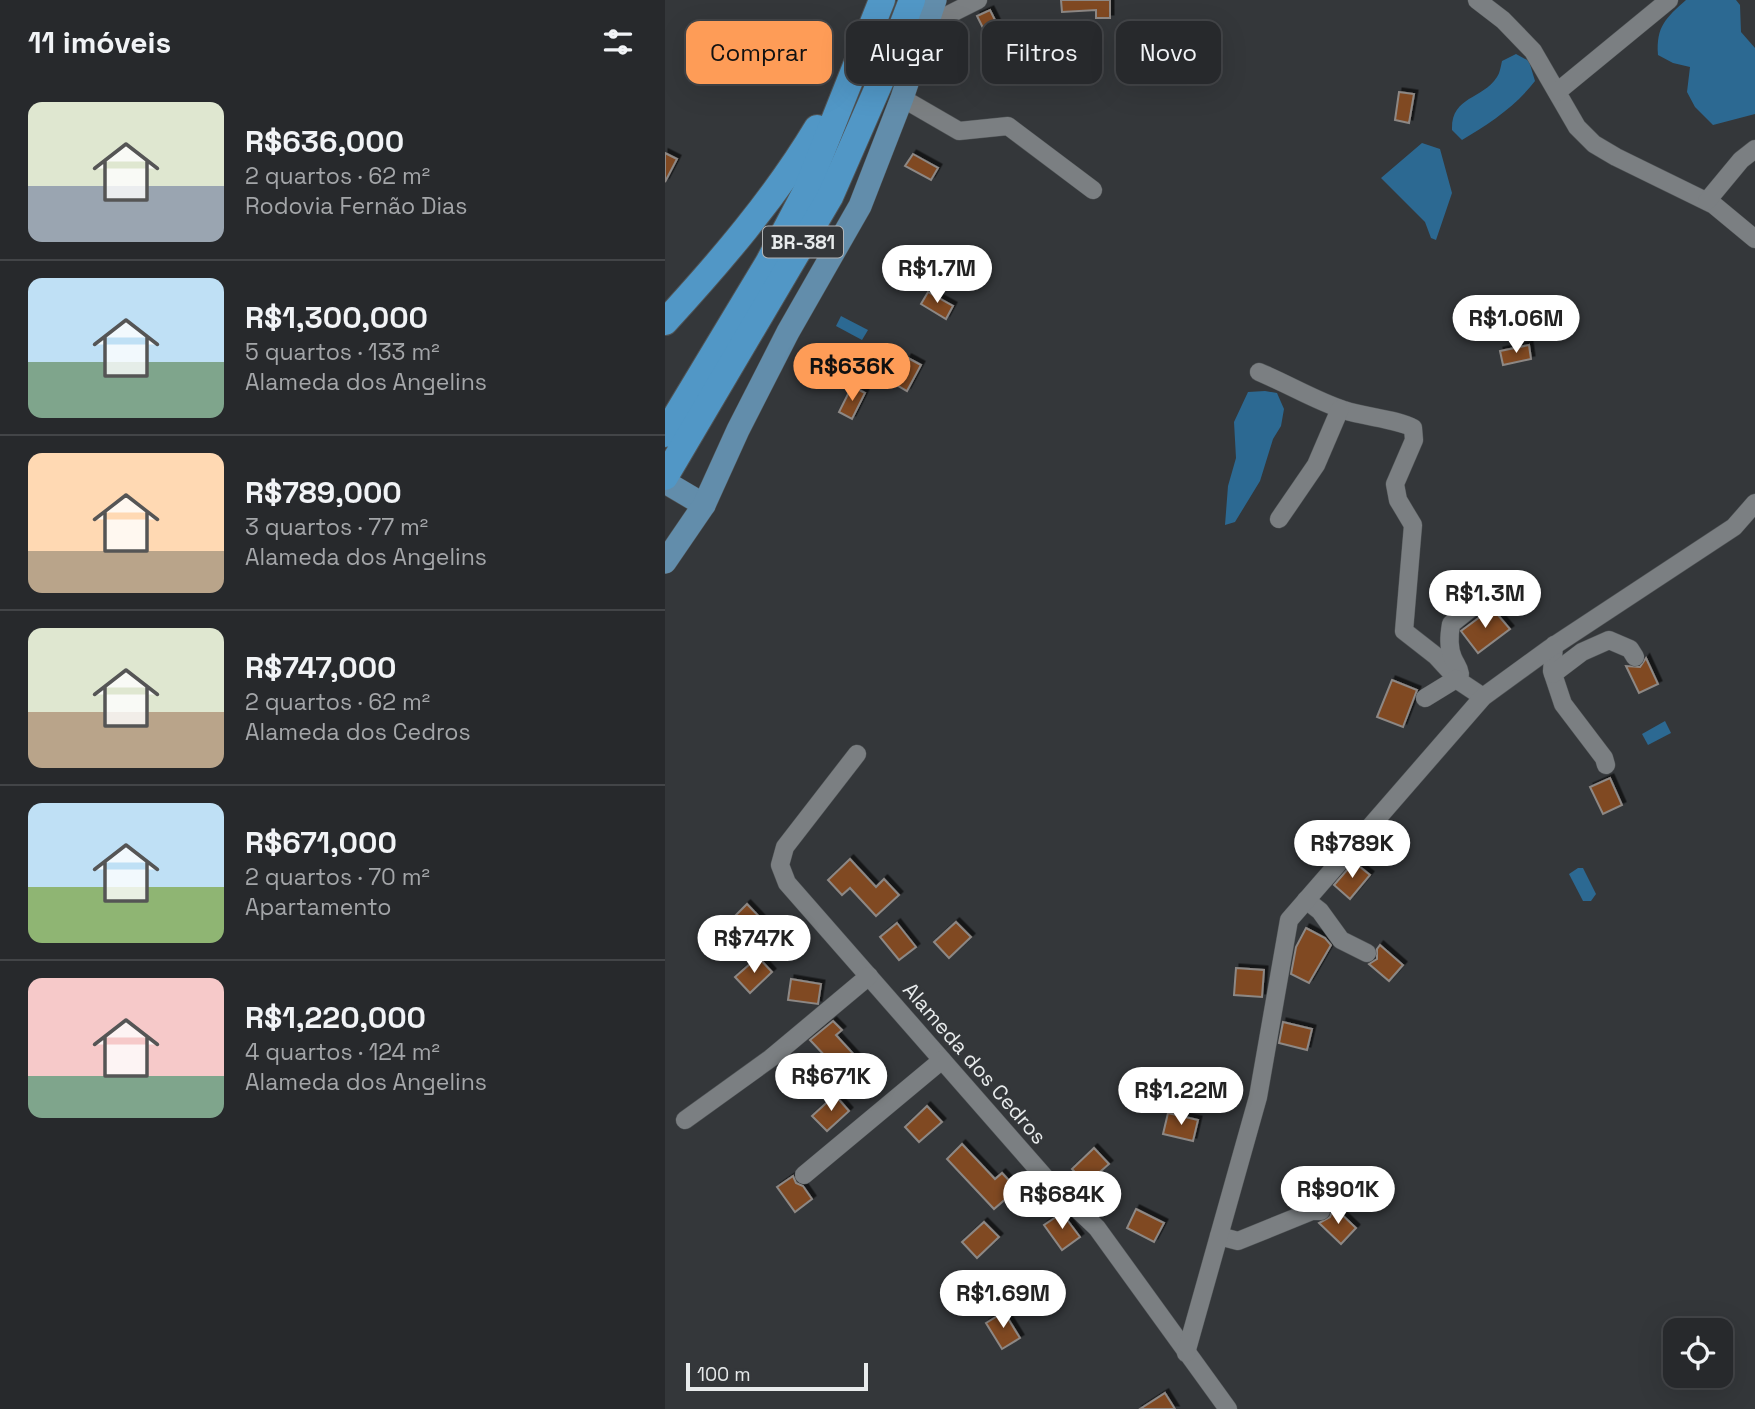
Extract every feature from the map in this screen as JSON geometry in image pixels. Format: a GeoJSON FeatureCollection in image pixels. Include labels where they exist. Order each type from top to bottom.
{"type":"FeatureCollection","features":[{"type":"Feature","properties":{"kind":"highway","name":"BR-381"},"geometry":{"type":"LineString","coordinates":[[873,21],[882,0]]}},
{"type":"Feature","properties":{"kind":"highway","name":"BR-381"},"geometry":{"type":"LineString","coordinates":[[666,476],[830,197],[912,0]]}},
{"type":"Feature","properties":{"kind":"highway"},"geometry":{"type":"LineString","coordinates":[[665,322],[795,165],[846,81]]}},
{"type":"Feature","properties":{"kind":"highway","name":"BR-381"},"geometry":{"type":"LineString","coordinates":[[665,434],[768,263],[806,191],[848,84]]}},
{"type":"Feature","properties":{"kind":"main road","name":"BR-381"},"geometry":{"type":"LineString","coordinates":[[928,21],[935,0]]}},
{"type":"Feature","properties":{"kind":"main road","name":"BR-381"},"geometry":{"type":"LineString","coordinates":[[665,562],[704,505],[738,430],[788,332],[860,206],[907,84]]}},
{"type":"Feature","properties":{"kind":"main road"},"geometry":{"type":"LineString","coordinates":[[666,476],[704,505]]}},
{"type":"Feature","properties":{"kind":"street"},"geometry":{"type":"LineString","coordinates":[[942,21],[948,15],[978,0]]}},
{"type":"Feature","properties":{"kind":"street"},"geometry":{"type":"LineString","coordinates":[[1477,0],[1509,25],[1533,51],[1577,128],[1594,144],[1707,201],[1755,239]]}},
{"type":"Feature","properties":{"kind":"street"},"geometry":{"type":"LineString","coordinates":[[1557,92],[1669,0]]}},
{"type":"Feature","properties":{"kind":"street"},"geometry":{"type":"LineString","coordinates":[[902,98],[959,131],[1008,126],[1093,190]]}},
{"type":"Feature","properties":{"kind":"street"},"geometry":{"type":"LineString","coordinates":[[1707,201],[1741,160],[1755,149]]}},
{"type":"Feature","properties":{"kind":"street"},"geometry":{"type":"LineString","coordinates":[[1259,372],[1340,409],[1365,417],[1406,424],[1413,428],[1414,440],[1395,484],[1398,500],[1413,525],[1404,631],[1436,656],[1459,681],[1483,697]]}},
{"type":"Feature","properties":{"kind":"street"},"geometry":{"type":"LineString","coordinates":[[1279,519],[1316,465],[1340,409]]}},
{"type":"Feature","properties":{"kind":"street"},"geometry":{"type":"LineString","coordinates":[[1186,1353],[1258,1097],[1289,920],[1483,697],[1555,645],[1734,527],[1754,506]]}},
{"type":"Feature","properties":{"kind":"street"},"geometry":{"type":"LineString","coordinates":[[1459,681],[1460,669],[1452,657],[1449,639],[1451,624],[1503,582],[1510,586],[1512,598],[1503,605]]}},
{"type":"Feature","properties":{"kind":"street"},"geometry":{"type":"LineString","coordinates":[[1553,674],[1582,652],[1609,640],[1630,649],[1635,657]]}},
{"type":"Feature","properties":{"kind":"street"},"geometry":{"type":"LineString","coordinates":[[1555,645],[1553,674],[1563,704],[1604,758],[1606,765]]}},
{"type":"Feature","properties":{"kind":"street"},"geometry":{"type":"LineString","coordinates":[[1425,698],[1456,680],[1459,681]]}},
{"type":"Feature","properties":{"kind":"street","name":"Alameda dos Cedros"},"geometry":{"type":"LineString","coordinates":[[857,754],[785,847],[780,864],[787,883],[1049,1182],[1097,1228],[1228,1409]]}},
{"type":"Feature","properties":{"kind":"street"},"geometry":{"type":"LineString","coordinates":[[1306,901],[1320,911],[1341,940],[1367,953]]}},
{"type":"Feature","properties":{"kind":"street"},"geometry":{"type":"LineString","coordinates":[[685,1120],[771,1058],[869,976]]}},
{"type":"Feature","properties":{"kind":"street"},"geometry":{"type":"LineString","coordinates":[[804,1175],[943,1060]]}},
{"type":"Feature","properties":{"kind":"street"},"geometry":{"type":"LineString","coordinates":[[1219,1236],[1238,1241],[1312,1212],[1321,1211]]}},
{"type":"Feature","properties":{"kind":"water"},"geometry":{"type":"Polygon","coordinates":[[[1686,0],[1736,0],[1740,5],[1741,32],[1755,48],[1755,114],[1713,125],[1695,107],[1687,92],[1690,67],[1673,63],[1658,55],[1659,37],[1664,23],[1686,0]]]}},
{"type":"Feature","properties":{"kind":"water"},"geometry":{"type":"Polygon","coordinates":[[[1516,54],[1529,61],[1535,81],[1501,114],[1462,140],[1452,130],[1457,111],[1462,104],[1491,84],[1498,75],[1502,61],[1516,54]]]}},
{"type":"Feature","properties":{"kind":"water"},"geometry":{"type":"Polygon","coordinates":[[[1422,143],[1440,149],[1452,193],[1436,240],[1431,238],[1425,222],[1381,178],[1422,143]]]}},
{"type":"Feature","properties":{"kind":"water"},"geometry":{"type":"Polygon","coordinates":[[[841,316],[868,330],[862,340],[836,326],[841,316]]]}},
{"type":"Feature","properties":{"kind":"water"},"geometry":{"type":"Polygon","coordinates":[[[1248,392],[1277,393],[1284,409],[1281,426],[1273,439],[1260,481],[1235,522],[1225,525],[1228,486],[1236,458],[1234,422],[1248,392]]]}},
{"type":"Feature","properties":{"kind":"water"},"geometry":{"type":"Polygon","coordinates":[[[1665,721],[1671,733],[1648,745],[1642,734],[1665,721]]]}},
{"type":"Feature","properties":{"kind":"water"},"geometry":{"type":"Polygon","coordinates":[[[1583,868],[1596,894],[1591,901],[1583,901],[1569,874],[1583,868]]]}},
{"type":"Feature","properties":{"kind":"building"},"geometry":{"type":"Polygon","coordinates":[[[1061,0],[1110,0],[1110,18],[1096,18],[1096,10],[1062,12],[1061,0]]]}},
{"type":"Feature","properties":{"kind":"building"},"geometry":{"type":"Polygon","coordinates":[[[990,10],[996,21],[982,21],[982,26],[977,16],[990,10]]]}},
{"type":"Feature","properties":{"kind":"building"},"geometry":{"type":"Polygon","coordinates":[[[1399,92],[1414,94],[1409,123],[1395,120],[1399,92]]]}},
{"type":"Feature","properties":{"kind":"building"},"geometry":{"type":"Polygon","coordinates":[[[665,153],[677,159],[665,182],[665,153]]]}},
{"type":"Feature","properties":{"kind":"building"},"geometry":{"type":"Polygon","coordinates":[[[913,154],[938,168],[931,180],[905,166],[913,154]]]}},
{"type":"Feature","properties":{"kind":"building"},"geometry":{"type":"Polygon","coordinates":[[[928,292],[953,306],[946,319],[921,304],[928,292]]]}},
{"type":"Feature","properties":{"kind":"building"},"geometry":{"type":"Polygon","coordinates":[[[1529,345],[1531,359],[1503,365],[1500,351],[1529,345]]]}},
{"type":"Feature","properties":{"kind":"building"},"geometry":{"type":"Polygon","coordinates":[[[908,358],[921,365],[907,391],[895,384],[908,358]]]}},
{"type":"Feature","properties":{"kind":"building"},"geometry":{"type":"Polygon","coordinates":[[[852,386],[865,393],[852,419],[839,412],[852,386]]]}},
{"type":"Feature","properties":{"kind":"building"},"geometry":{"type":"Polygon","coordinates":[[[1492,608],[1510,629],[1478,653],[1461,631],[1492,608]]]}},
{"type":"Feature","properties":{"kind":"building"},"geometry":{"type":"Polygon","coordinates":[[[1646,658],[1658,684],[1639,693],[1626,666],[1640,667],[1646,658]]]}},
{"type":"Feature","properties":{"kind":"building"},"geometry":{"type":"Polygon","coordinates":[[[1392,680],[1417,690],[1403,727],[1377,717],[1392,680]]]}},
{"type":"Feature","properties":{"kind":"building"},"geometry":{"type":"Polygon","coordinates":[[[1610,778],[1622,805],[1603,814],[1590,787],[1610,778]]]}},
{"type":"Feature","properties":{"kind":"building"},"geometry":{"type":"Polygon","coordinates":[[[850,859],[876,887],[884,879],[899,895],[876,916],[850,888],[842,895],[828,880],[850,859]]]}},
{"type":"Feature","properties":{"kind":"building"},"geometry":{"type":"Polygon","coordinates":[[[1354,862],[1370,875],[1350,899],[1334,885],[1354,862]]]}},
{"type":"Feature","properties":{"kind":"building"},"geometry":{"type":"Polygon","coordinates":[[[747,904],[768,926],[753,941],[731,920],[747,904]]]}},
{"type":"Feature","properties":{"kind":"building"},"geometry":{"type":"Polygon","coordinates":[[[956,922],[971,937],[949,958],[934,942],[956,922]]]}},
{"type":"Feature","properties":{"kind":"building"},"geometry":{"type":"Polygon","coordinates":[[[897,923],[916,947],[899,960],[880,937],[897,923]]]}},
{"type":"Feature","properties":{"kind":"building"},"geometry":{"type":"Polygon","coordinates":[[[1306,928],[1325,938],[1331,945],[1309,983],[1291,974],[1296,947],[1306,928]]]}},
{"type":"Feature","properties":{"kind":"building"},"geometry":{"type":"Polygon","coordinates":[[[1380,945],[1403,965],[1389,981],[1369,964],[1377,959],[1380,945]]]}},
{"type":"Feature","properties":{"kind":"building"},"geometry":{"type":"Polygon","coordinates":[[[758,957],[772,972],[750,993],[735,977],[758,957]]]}},
{"type":"Feature","properties":{"kind":"building"},"geometry":{"type":"Polygon","coordinates":[[[1236,968],[1264,970],[1262,997],[1234,995],[1236,968]]]}},
{"type":"Feature","properties":{"kind":"building"},"geometry":{"type":"Polygon","coordinates":[[[791,979],[821,984],[818,1004],[788,1000],[791,979]]]}},
{"type":"Feature","properties":{"kind":"building"},"geometry":{"type":"Polygon","coordinates":[[[833,1021],[842,1030],[836,1035],[858,1059],[836,1079],[821,1063],[827,1058],[810,1040],[833,1021]]]}},
{"type":"Feature","properties":{"kind":"building"},"geometry":{"type":"Polygon","coordinates":[[[1283,1022],[1312,1029],[1307,1050],[1279,1043],[1283,1022]]]}},
{"type":"Feature","properties":{"kind":"building"},"geometry":{"type":"Polygon","coordinates":[[[835,1095],[849,1111],[827,1131],[812,1116],[835,1095]]]}},
{"type":"Feature","properties":{"kind":"building"},"geometry":{"type":"Polygon","coordinates":[[[927,1106],[942,1122],[919,1142],[905,1127],[927,1106]]]}},
{"type":"Feature","properties":{"kind":"building"},"geometry":{"type":"Polygon","coordinates":[[[1168,1113],[1198,1120],[1193,1141],[1163,1134],[1168,1113]]]}},
{"type":"Feature","properties":{"kind":"building"},"geometry":{"type":"Polygon","coordinates":[[[962,1144],[995,1179],[1002,1173],[1017,1189],[994,1209],[947,1159],[962,1144]]]}},
{"type":"Feature","properties":{"kind":"building"},"geometry":{"type":"Polygon","coordinates":[[[1094,1148],[1109,1164],[1086,1184],[1072,1169],[1094,1148]]]}},
{"type":"Feature","properties":{"kind":"building"},"geometry":{"type":"Polygon","coordinates":[[[793,1176],[796,1183],[803,1186],[812,1199],[795,1212],[777,1187],[793,1176]]]}},
{"type":"Feature","properties":{"kind":"building"},"geometry":{"type":"Polygon","coordinates":[[[1334,1207],[1356,1228],[1341,1244],[1319,1223],[1330,1217],[1334,1207]]]}},
{"type":"Feature","properties":{"kind":"building"},"geometry":{"type":"Polygon","coordinates":[[[1136,1209],[1164,1223],[1154,1242],[1127,1228],[1136,1209]]]}},
{"type":"Feature","properties":{"kind":"building"},"geometry":{"type":"Polygon","coordinates":[[[1062,1213],[1080,1237],[1062,1250],[1044,1225],[1062,1213]]]}},
{"type":"Feature","properties":{"kind":"building"},"geometry":{"type":"Polygon","coordinates":[[[984,1222],[999,1237],[977,1258],[962,1242],[984,1222]]]}},
{"type":"Feature","properties":{"kind":"building"},"geometry":{"type":"Polygon","coordinates":[[[1004,1312],[1020,1338],[1002,1349],[986,1323],[1004,1312]]]}},
{"type":"Feature","properties":{"kind":"building"},"geometry":{"type":"Polygon","coordinates":[[[1165,1393],[1175,1409],[1140,1409],[1165,1393]]]}}]}
